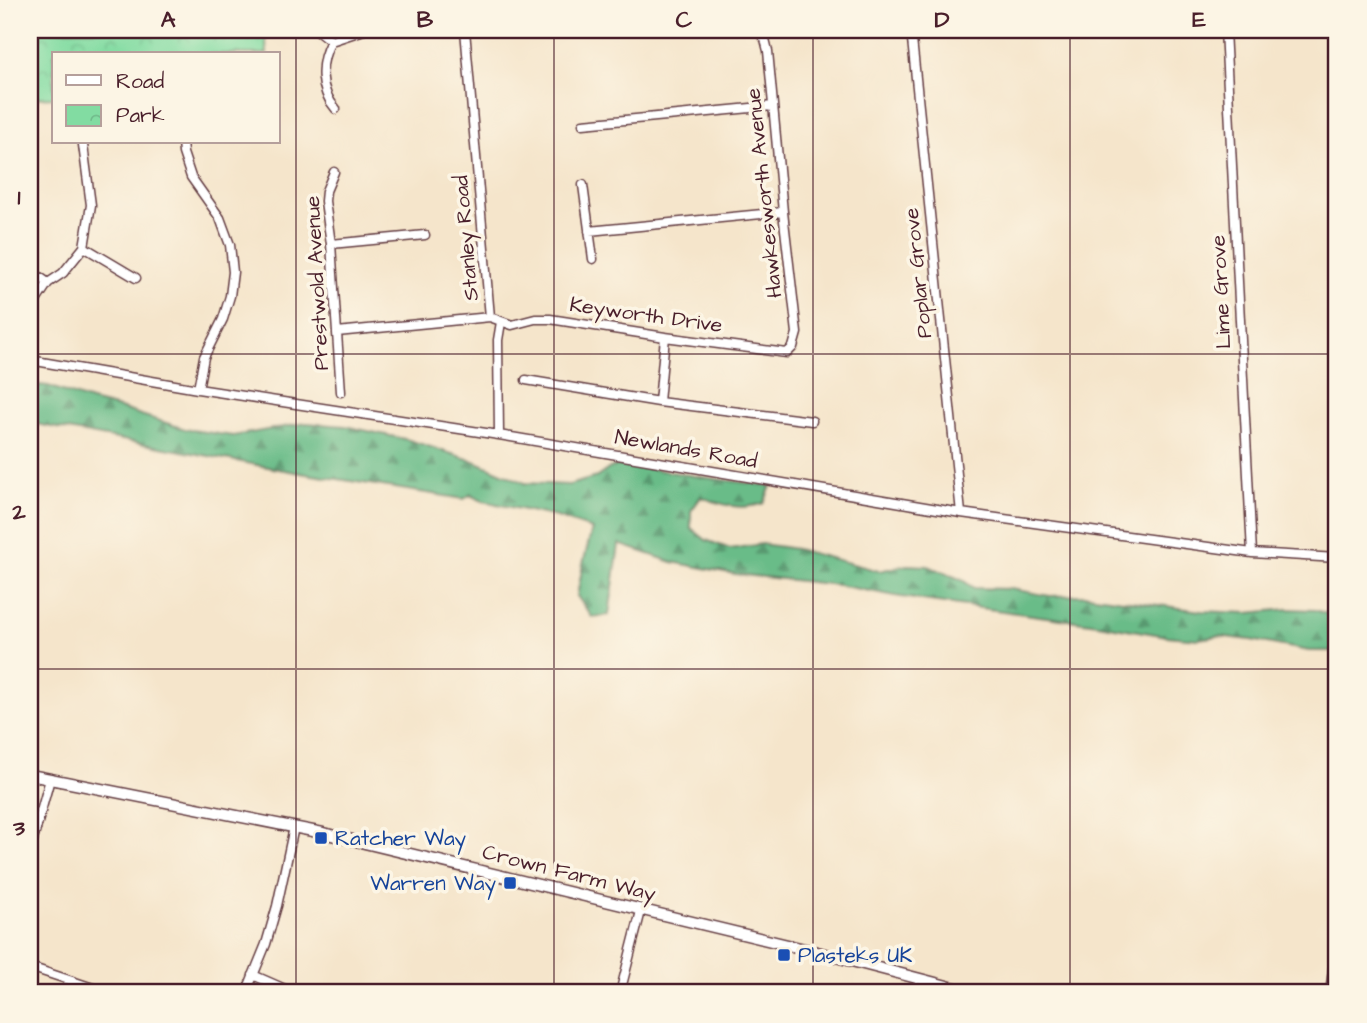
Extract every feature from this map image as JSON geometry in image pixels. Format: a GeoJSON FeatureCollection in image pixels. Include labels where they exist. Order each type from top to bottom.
{"type":"FeatureCollection","features":[{"type":"Feature","properties":{"kind":"street"},"geometry":{"type":"LineString","coordinates":[[317,30],[331,41]]}},
{"type":"Feature","properties":{"kind":"street"},"geometry":{"type":"LineString","coordinates":[[336,109],[328,100],[324,86],[325,52],[331,41],[364,30]]}},
{"type":"Feature","properties":{"kind":"street","name":"Stanley Road"},"geometry":{"type":"LineString","coordinates":[[465,30],[490,317],[501,322],[498,340],[499,435]]}},
{"type":"Feature","properties":{"kind":"street","name":"Hawkesworth Avenue"},"geometry":{"type":"LineString","coordinates":[[757,30],[765,39],[768,51],[782,212],[797,333],[793,347],[787,353]]}},
{"type":"Feature","properties":{"kind":"street","name":"Poplar Grove"},"geometry":{"type":"LineString","coordinates":[[911,30],[961,513]]}},
{"type":"Feature","properties":{"kind":"street","name":"Lime Grove"},"geometry":{"type":"LineString","coordinates":[[1225,30],[1252,553]]}},
{"type":"Feature","properties":{"kind":"street"},"geometry":{"type":"LineString","coordinates":[[583,124],[772,106]]}},
{"type":"Feature","properties":{"kind":"street"},"geometry":{"type":"LineString","coordinates":[[182,144],[191,177],[220,218],[230,245],[233,272],[230,296],[223,319],[204,357],[198,389]]}},
{"type":"Feature","properties":{"kind":"street"},"geometry":{"type":"LineString","coordinates":[[30,314],[48,284],[63,274],[84,247],[91,205],[83,145]]}},
{"type":"Feature","properties":{"kind":"street","name":"Prestwold Avenue"},"geometry":{"type":"LineString","coordinates":[[334,173],[326,191],[325,201],[331,244],[341,392]]}},
{"type":"Feature","properties":{"kind":"street"},"geometry":{"type":"LineString","coordinates":[[583,185],[593,259]]}},
{"type":"Feature","properties":{"kind":"street"},"geometry":{"type":"LineString","coordinates":[[589,231],[782,212]]}},
{"type":"Feature","properties":{"kind":"street"},"geometry":{"type":"LineString","coordinates":[[331,244],[425,235]]}},
{"type":"Feature","properties":{"kind":"street"},"geometry":{"type":"LineString","coordinates":[[84,247],[136,278]]}},
{"type":"Feature","properties":{"kind":"street"},"geometry":{"type":"LineString","coordinates":[[30,270],[48,284]]}},
{"type":"Feature","properties":{"kind":"street"},"geometry":{"type":"LineString","coordinates":[[337,332],[490,317]]}},
{"type":"Feature","properties":{"kind":"street","name":"Keyworth Drive"},"geometry":{"type":"LineString","coordinates":[[501,322],[513,325],[535,319],[550,319],[787,353]]}},
{"type":"Feature","properties":{"kind":"street"},"geometry":{"type":"LineString","coordinates":[[659,402],[665,337]]}},
{"type":"Feature","properties":{"kind":"street","name":"Newlands Road"},"geometry":{"type":"LineString","coordinates":[[30,360],[961,513],[1252,553],[1337,558]]}},
{"type":"Feature","properties":{"kind":"street"},"geometry":{"type":"LineString","coordinates":[[526,380],[659,402],[812,421]]}},
{"type":"Feature","properties":{"kind":"street","name":"Crown Farm Way"},"geometry":{"type":"LineString","coordinates":[[30,775],[294,827],[817,952],[974,993]]}},
{"type":"Feature","properties":{"kind":"street"},"geometry":{"type":"LineString","coordinates":[[30,851],[50,779]]}},
{"type":"Feature","properties":{"kind":"street"},"geometry":{"type":"LineString","coordinates":[[246,993],[266,944],[277,906],[294,827]]}},
{"type":"Feature","properties":{"kind":"street"},"geometry":{"type":"LineString","coordinates":[[620,993],[641,911]]}},
{"type":"Feature","properties":{"kind":"street"},"geometry":{"type":"LineString","coordinates":[[1330,993],[1337,940]]}},
{"type":"Feature","properties":{"kind":"street"},"geometry":{"type":"LineString","coordinates":[[30,967],[108,993]]}},
{"type":"Feature","properties":{"kind":"street"},"geometry":{"type":"LineString","coordinates":[[253,975],[294,993]]}},
{"type":"Feature","properties":{"kind":"green space"},"geometry":{"type":"Polygon","coordinates":[[[30,30],[265,30],[267,52],[52,52],[52,97],[30,98],[30,30]]]}},
{"type":"Feature","properties":{"kind":"green space"},"geometry":{"type":"Polygon","coordinates":[[[30,384],[48,386],[185,429],[233,436],[306,423],[345,426],[409,440],[477,462],[525,483],[569,485],[597,477],[622,464],[771,486],[764,503],[747,507],[732,506],[701,497],[691,511],[691,528],[706,540],[730,549],[762,544],[796,549],[879,571],[907,565],[928,566],[974,588],[1011,589],[1050,596],[1088,595],[1201,611],[1248,613],[1288,609],[1315,610],[1337,617],[1337,651],[1309,651],[1218,636],[1198,639],[1167,636],[901,597],[838,585],[735,574],[672,562],[619,544],[609,615],[592,617],[577,596],[592,529],[557,517],[483,501],[470,495],[464,499],[306,474],[30,423],[30,384]]]}},
{"type":"Feature","properties":{"kind":"place","name":"Ratcher Way"},"geometry":{"type":"Point","coordinates":[321,838]}},
{"type":"Feature","properties":{"kind":"place","name":"Warren Way"},"geometry":{"type":"Point","coordinates":[510,883]}},
{"type":"Feature","properties":{"kind":"place","name":"Plasteks UK"},"geometry":{"type":"Point","coordinates":[784,955]}}]}
